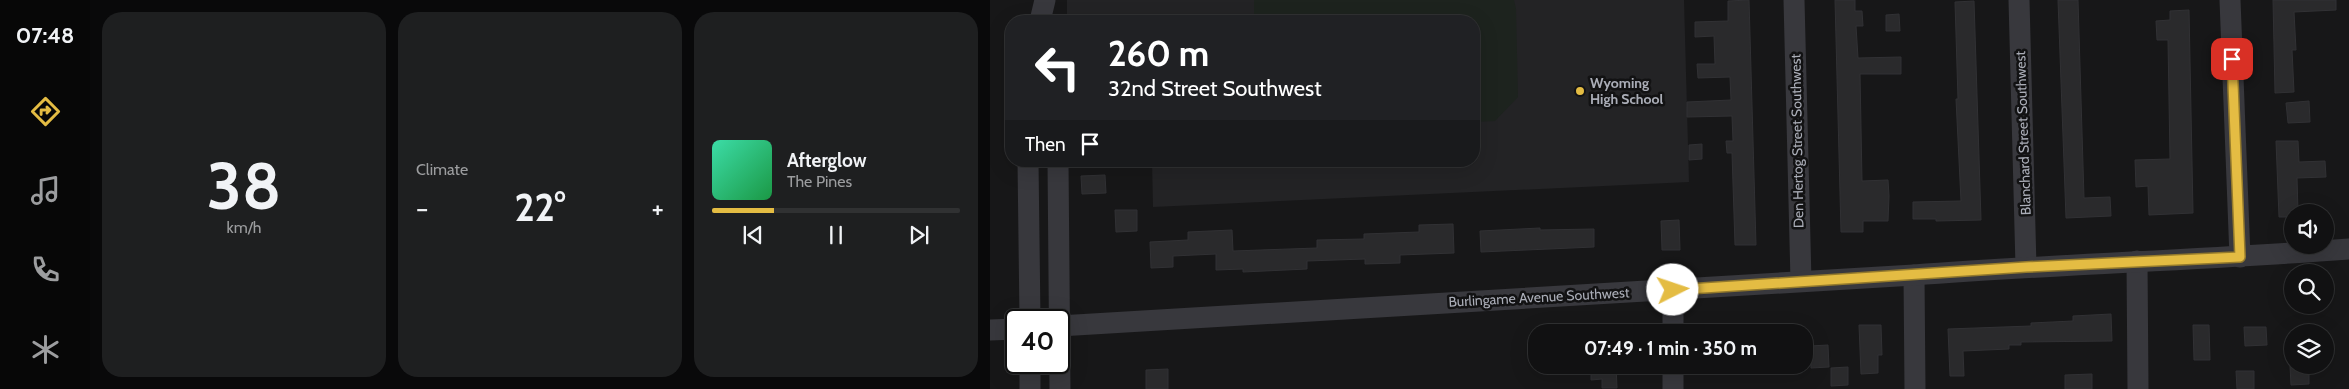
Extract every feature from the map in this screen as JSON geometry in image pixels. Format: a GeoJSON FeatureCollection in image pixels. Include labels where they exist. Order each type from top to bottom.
{"type":"FeatureCollection","features":[{"type":"Feature","properties":{"kind":"street"},"geometry":{"type":"LineString","coordinates":[[1041,15],[1045,0]]}},
{"type":"Feature","properties":{"kind":"street"},"geometry":{"type":"LineString","coordinates":[[1050,0],[1053,15]]}},
{"type":"Feature","properties":{"kind":"street","name":"Den Hertog Street Southwest"},"geometry":{"type":"LineString","coordinates":[[1794,0],[1801,281]]}},
{"type":"Feature","properties":{"kind":"street","name":"Blanchard Street Southwest"},"geometry":{"type":"LineString","coordinates":[[2019,0],[2026,267]]}},
{"type":"Feature","properties":{"kind":"street"},"geometry":{"type":"LineString","coordinates":[[2230,0],[2240,257]]}},
{"type":"Feature","properties":{"kind":"street"},"geometry":{"type":"LineString","coordinates":[[1028,167],[1030,309]]}},
{"type":"Feature","properties":{"kind":"street"},"geometry":{"type":"LineString","coordinates":[[1058,167],[1059,309]]}},
{"type":"Feature","properties":{"kind":"street","name":"Burlingame Avenue Southwest"},"geometry":{"type":"LineString","coordinates":[[1070,325],[2349,249]]}},
{"type":"Feature","properties":{"kind":"street"},"geometry":{"type":"LineString","coordinates":[[2137,261],[2138,389]]}},
{"type":"Feature","properties":{"kind":"street"},"geometry":{"type":"LineString","coordinates":[[1914,276],[1915,389]]}},
{"type":"Feature","properties":{"kind":"street"},"geometry":{"type":"LineString","coordinates":[[1673,290],[1673,324]]}},
{"type":"Feature","properties":{"kind":"street"},"geometry":{"type":"LineString","coordinates":[[990,330],[1005,329]]}},
{"type":"Feature","properties":{"kind":"street"},"geometry":{"type":"LineString","coordinates":[[1030,374],[1030,389]]}},
{"type":"Feature","properties":{"kind":"street"},"geometry":{"type":"LineString","coordinates":[[1060,374],[1060,389]]}},
{"type":"Feature","properties":{"kind":"street"},"geometry":{"type":"LineString","coordinates":[[1673,374],[1673,389]]}},
{"type":"Feature","properties":{"kind":"shaded area","name":"Wyoming High School"},"geometry":{"type":"Polygon","coordinates":[[[1067,0],[1684,0],[1689,182],[1153,207],[1152,167],[1480,167],[1480,15],[1067,15],[1067,0]]]}},
{"type":"Feature","properties":{"kind":"shaded area"},"geometry":{"type":"Polygon","coordinates":[[[1254,0],[1514,0],[1516,9],[1518,97],[1495,121],[1480,122],[1480,15],[1254,15],[1254,0]]]}},
{"type":"Feature","properties":{"kind":"building"},"geometry":{"type":"Polygon","coordinates":[[[1749,0],[1756,245],[1735,245],[1732,153],[1727,153],[1726,141],[1733,141],[1732,116],[1687,117],[1687,102],[1731,100],[1730,77],[1698,78],[1697,64],[1715,64],[1714,36],[1695,37],[1695,22],[1728,21],[1728,1],[1749,0]]]}},
{"type":"Feature","properties":{"kind":"building"},"geometry":{"type":"Polygon","coordinates":[[[1835,0],[1855,0],[1855,11],[1862,11],[1863,26],[1856,26],[1858,58],[1901,57],[1901,74],[1860,74],[1862,181],[1888,180],[1889,196],[1888,221],[1863,221],[1863,232],[1841,232],[1835,0]]]}},
{"type":"Feature","properties":{"kind":"building"},"geometry":{"type":"Polygon","coordinates":[[[2058,0],[2078,0],[2084,198],[2110,197],[2111,216],[2066,218],[2058,0]]]}},
{"type":"Feature","properties":{"kind":"building"},"geometry":{"type":"Polygon","coordinates":[[[2273,0],[2336,0],[2336,10],[2294,12],[2296,50],[2292,50],[2294,92],[2275,93],[2273,0]]]}},
{"type":"Feature","properties":{"kind":"building"},"geometry":{"type":"Polygon","coordinates":[[[1974,1],[1981,220],[1936,221],[1936,219],[1913,219],[1913,202],[1961,201],[1956,99],[1958,99],[1955,2],[1974,1]]]}},
{"type":"Feature","properties":{"kind":"building"},"geometry":{"type":"Polygon","coordinates":[[[2189,10],[2193,213],[2149,215],[2148,186],[2136,187],[2135,160],[2170,159],[2168,40],[2157,40],[2156,21],[2170,20],[2170,11],[2189,10]]]}},
{"type":"Feature","properties":{"kind":"building"},"geometry":{"type":"Polygon","coordinates":[[[1899,14],[1900,31],[1886,31],[1886,15],[1899,14]]]}},
{"type":"Feature","properties":{"kind":"building"},"geometry":{"type":"Polygon","coordinates":[[[2309,101],[2310,122],[2288,123],[2286,103],[2309,101]]]}},
{"type":"Feature","properties":{"kind":"building"},"geometry":{"type":"Polygon","coordinates":[[[2276,141],[2298,141],[2299,162],[2325,161],[2326,177],[2297,178],[2298,204],[2284,204],[2284,217],[2279,217],[2276,141]]]}},
{"type":"Feature","properties":{"kind":"building"},"geometry":{"type":"Polygon","coordinates":[[[1702,144],[1702,159],[1689,160],[1689,145],[1702,144]]]}},
{"type":"Feature","properties":{"kind":"building"},"geometry":{"type":"Polygon","coordinates":[[[1105,175],[1106,193],[1082,194],[1081,176],[1105,175]]]}},
{"type":"Feature","properties":{"kind":"building"},"geometry":{"type":"Polygon","coordinates":[[[1115,210],[1137,210],[1137,231],[1116,232],[1115,210]]]}},
{"type":"Feature","properties":{"kind":"building"},"geometry":{"type":"Polygon","coordinates":[[[1679,220],[1680,250],[1662,250],[1661,221],[1679,220]]]}},
{"type":"Feature","properties":{"kind":"building"},"geometry":{"type":"Polygon","coordinates":[[[1453,224],[1454,253],[1400,255],[1400,263],[1365,264],[1365,259],[1307,261],[1307,269],[1243,272],[1243,269],[1216,270],[1216,254],[1173,256],[1173,267],[1151,268],[1150,242],[1188,240],[1188,232],[1232,230],[1233,251],[1317,248],[1317,240],[1364,239],[1364,234],[1419,232],[1419,225],[1453,224]]]}},
{"type":"Feature","properties":{"kind":"building"},"geometry":{"type":"Polygon","coordinates":[[[1540,228],[1540,230],[1594,229],[1594,247],[1481,252],[1480,231],[1540,228]]]}},
{"type":"Feature","properties":{"kind":"building"},"geometry":{"type":"Polygon","coordinates":[[[2111,314],[2112,341],[2021,342],[2021,345],[2009,345],[2009,349],[1963,351],[1964,376],[1950,376],[1948,329],[2031,326],[2031,323],[2073,321],[2073,316],[2111,314]]]}},
{"type":"Feature","properties":{"kind":"building"},"geometry":{"type":"Polygon","coordinates":[[[1859,325],[1881,325],[1882,355],[1878,355],[1878,373],[1861,374],[1859,325]]]}},
{"type":"Feature","properties":{"kind":"building"},"geometry":{"type":"Polygon","coordinates":[[[2193,325],[2209,325],[2210,360],[2194,360],[2193,325]]]}},
{"type":"Feature","properties":{"kind":"building"},"geometry":{"type":"Polygon","coordinates":[[[2244,327],[2266,327],[2267,345],[2245,346],[2244,327]]]}},
{"type":"Feature","properties":{"kind":"building"},"geometry":{"type":"Polygon","coordinates":[[[1828,345],[1829,367],[1813,368],[1813,346],[1828,345]]]}},
{"type":"Feature","properties":{"kind":"building"},"geometry":{"type":"Polygon","coordinates":[[[1848,367],[1848,385],[1831,386],[1831,368],[1848,367]]]}},
{"type":"Feature","properties":{"kind":"building"},"geometry":{"type":"Polygon","coordinates":[[[1168,369],[1168,389],[1146,389],[1146,370],[1168,369]]]}},
{"type":"Feature","properties":{"kind":"building"},"geometry":{"type":"Polygon","coordinates":[[[2236,371],[2254,371],[2254,389],[2237,389],[2236,371]]]}},
{"type":"Feature","properties":{"kind":"building"},"geometry":{"type":"Polygon","coordinates":[[[1591,374],[1616,374],[1617,388],[1602,388],[1602,379],[1591,380],[1591,374]]]}},
{"type":"Feature","properties":{"kind":"building"},"geometry":{"type":"Polygon","coordinates":[[[2092,374],[2092,389],[2065,389],[2065,375],[2092,374]]]}},
{"type":"Feature","properties":{"kind":"building"},"geometry":{"type":"Polygon","coordinates":[[[2290,374],[2309,374],[2309,384],[2291,385],[2290,374]]]}},
{"type":"Feature","properties":{"kind":"place","name":"Wyoming High School"},"geometry":{"type":"Point","coordinates":[1580,91]}},
{"type":"Feature","properties":{"kind":"route"},"geometry":{"type":"LineString","coordinates":[[1673,290],[1801,281],[1914,276],[2026,267],[2240,257],[2232,59]]}}]}
